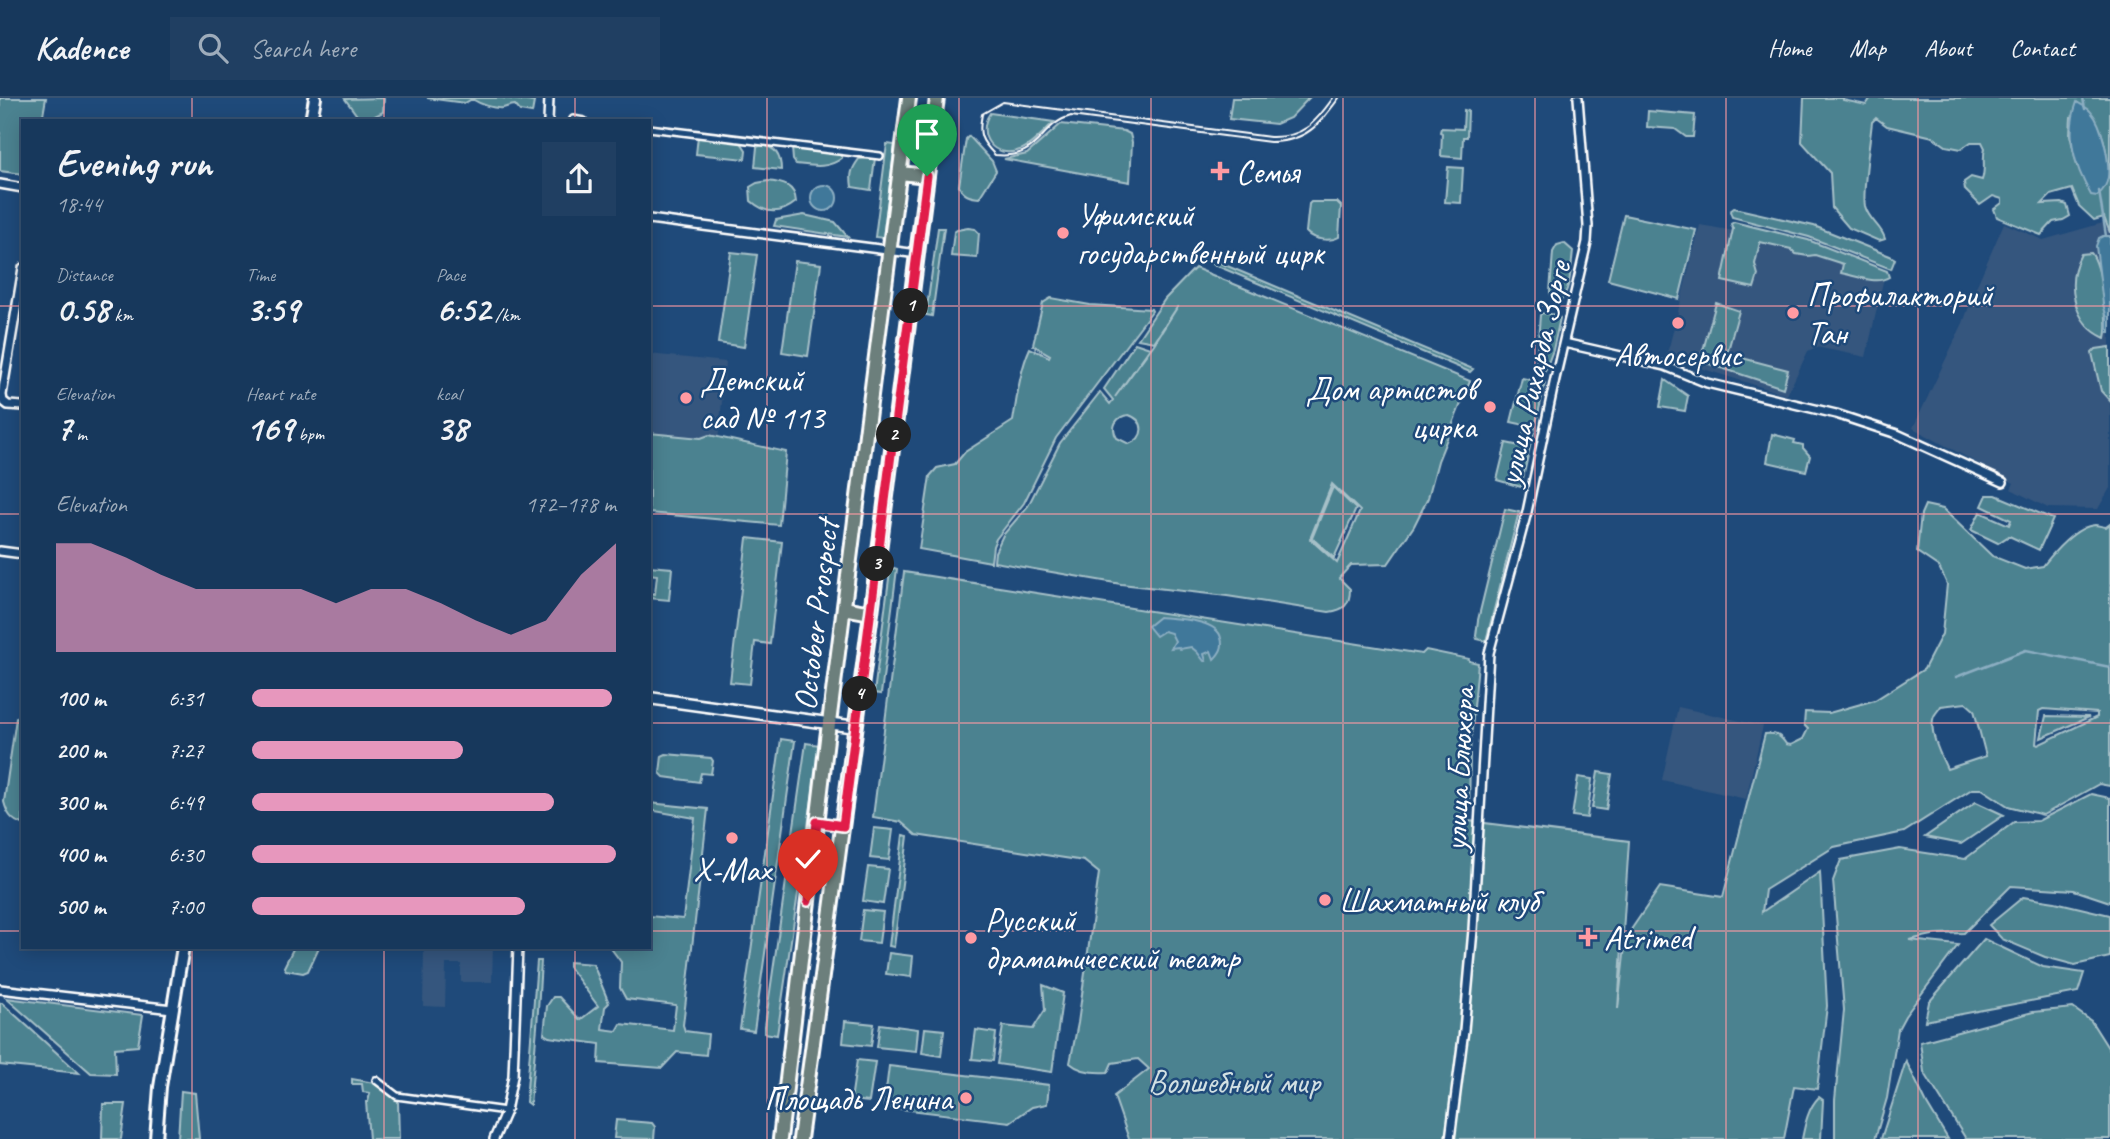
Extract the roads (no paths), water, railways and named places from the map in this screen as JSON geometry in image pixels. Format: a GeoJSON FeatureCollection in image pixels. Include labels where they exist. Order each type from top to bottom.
{"type":"FeatureCollection","features":[{"type":"Feature","properties":{"kind":"main road"},"geometry":{"type":"LineString","coordinates":[[311,119],[314,98]]}},
{"type":"Feature","properties":{"kind":"main road","name":"October Prospect"},"geometry":{"type":"LineString","coordinates":[[780,1139],[817,822],[909,98]]}},
{"type":"Feature","properties":{"kind":"main road"},"geometry":{"type":"LineString","coordinates":[[800,1139],[937,98]]}},
{"type":"Feature","properties":{"kind":"main road"},"geometry":{"type":"LineString","coordinates":[[900,173],[927,176]]}},
{"type":"Feature","properties":{"kind":"main road"},"geometry":{"type":"LineString","coordinates":[[844,608],[871,613]]}},
{"type":"Feature","properties":{"kind":"main road"},"geometry":{"type":"LineString","coordinates":[[817,822],[843,826]]}},
{"type":"Feature","properties":{"kind":"main road"},"geometry":{"type":"LineString","coordinates":[[156,1139],[160,1087],[183,949]]}},
{"type":"Feature","properties":{"kind":"street"},"geometry":{"type":"LineString","coordinates":[[548,119],[549,98]]}},
{"type":"Feature","properties":{"kind":"street","name":"улица Рихарда Зорге"},"geometry":{"type":"LineString","coordinates":[[1489,653],[1527,512],[1587,242],[1578,98]]}},
{"type":"Feature","properties":{"kind":"street"},"geometry":{"type":"LineString","coordinates":[[651,128],[880,156]]}},
{"type":"Feature","properties":{"kind":"street"},"geometry":{"type":"LineString","coordinates":[[0,184],[21,188]]}},
{"type":"Feature","properties":{"kind":"street"},"geometry":{"type":"LineString","coordinates":[[651,219],[918,254]]}},
{"type":"Feature","properties":{"kind":"street"},"geometry":{"type":"LineString","coordinates":[[21,280],[2,395],[3,401],[8,405],[21,406]]}},
{"type":"Feature","properties":{"kind":"street"},"geometry":{"type":"LineString","coordinates":[[1564,343],[1665,366],[1707,383],[1836,414],[1896,434],[2003,482]]}},
{"type":"Feature","properties":{"kind":"street"},"geometry":{"type":"LineString","coordinates":[[0,551],[21,554]]}},
{"type":"Feature","properties":{"kind":"street","name":"улица Блюхера"},"geometry":{"type":"LineString","coordinates":[[1450,1139],[1473,930],[1489,653]]}},
{"type":"Feature","properties":{"kind":"street"},"geometry":{"type":"LineString","coordinates":[[651,698],[856,727]]}},
{"type":"Feature","properties":{"kind":"street"},"geometry":{"type":"LineString","coordinates":[[494,1139],[506,1111],[513,1076],[518,949]]}},
{"type":"Feature","properties":{"kind":"street"},"geometry":{"type":"LineString","coordinates":[[0,989],[172,1009]]}},
{"type":"Feature","properties":{"kind":"street"},"geometry":{"type":"LineString","coordinates":[[376,1080],[397,1096],[506,1111]]}},
{"type":"Feature","properties":{"kind":"waterway"},"geometry":{"type":"LineString","coordinates":[[2083,98],[2085,109]]}},
{"type":"Feature","properties":{"kind":"waterway"},"geometry":{"type":"LineString","coordinates":[[2099,191],[2106,236]]}},
{"type":"Feature","properties":{"kind":"waterway"},"geometry":{"type":"LineString","coordinates":[[1956,677],[2026,650],[2110,667]]}},
{"type":"Feature","properties":{"kind":"tram line"},"geometry":{"type":"LineString","coordinates":[[1333,98],[1314,122],[1300,132],[1281,137],[1003,102],[982,114],[980,132],[983,141],[995,155],[1022,152],[1060,120],[1071,116],[1270,142],[1282,141],[1302,135],[1318,124],[1339,98]]}},
{"type":"Feature","properties":{"kind":"place","name":"Семья"},"geometry":{"type":"Point","coordinates":[1220,171]}},
{"type":"Feature","properties":{"kind":"place","name":"Уфимский государственный цирк"},"geometry":{"type":"Point","coordinates":[1063,233]}},
{"type":"Feature","properties":{"kind":"place","name":"Профилакторий Тан"},"geometry":{"type":"Point","coordinates":[1793,313]}},
{"type":"Feature","properties":{"kind":"place","name":"Автосервис"},"geometry":{"type":"Point","coordinates":[1678,323]}},
{"type":"Feature","properties":{"kind":"place","name":"Детский сад № 113"},"geometry":{"type":"Point","coordinates":[686,398]}},
{"type":"Feature","properties":{"kind":"place","name":"Дом артистов цирка"},"geometry":{"type":"Point","coordinates":[1490,407]}},
{"type":"Feature","properties":{"kind":"place","name":"X-Max"},"geometry":{"type":"Point","coordinates":[732,838]}},
{"type":"Feature","properties":{"kind":"place","name":"Шахматный клуб"},"geometry":{"type":"Point","coordinates":[1325,900]}},
{"type":"Feature","properties":{"kind":"place","name":"Atrimed"},"geometry":{"type":"Point","coordinates":[1588,937]}},
{"type":"Feature","properties":{"kind":"place","name":"Русский драматический театр"},"geometry":{"type":"Point","coordinates":[971,938]}},
{"type":"Feature","properties":{"kind":"place","name":"Площадь Ленина"},"geometry":{"type":"Point","coordinates":[966,1098]}},
{"type":"Feature","properties":{"kind":"park label","name":"Волшебный мир"},"geometry":{"type":"Point","coordinates":[1234,1081]}}]}
